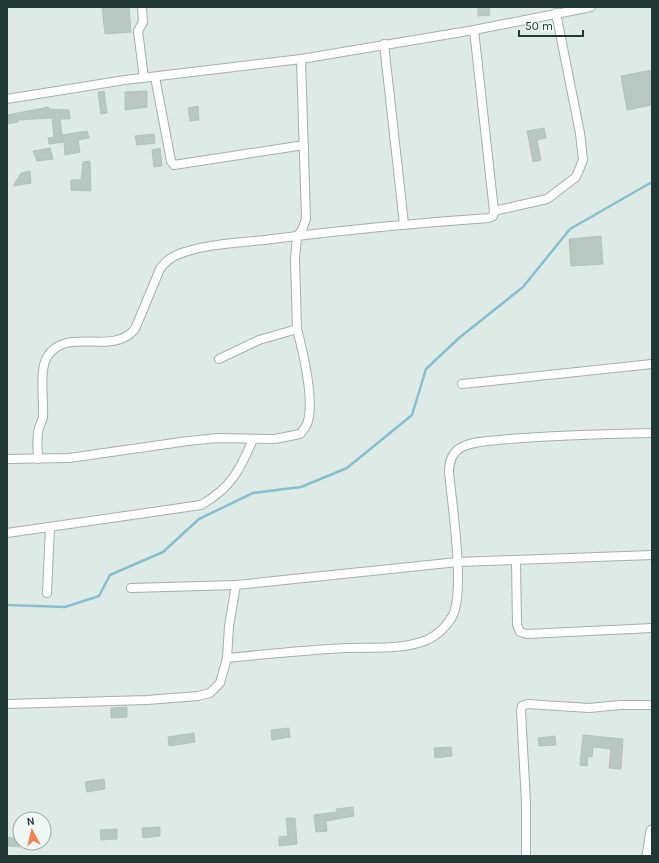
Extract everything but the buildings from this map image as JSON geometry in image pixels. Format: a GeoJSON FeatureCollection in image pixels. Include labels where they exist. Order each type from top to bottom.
{"type":"FeatureCollection","features":[{"type":"Feature","properties":{"kind":"street"},"geometry":{"type":"LineString","coordinates":[[142,7],[143,22],[138,31],[144,78]]}},
{"type":"Feature","properties":{"kind":"street"},"geometry":{"type":"LineString","coordinates":[[7,99],[144,78],[301,59],[474,30],[591,7]]}},
{"type":"Feature","properties":{"kind":"street"},"geometry":{"type":"LineString","coordinates":[[494,211],[547,199],[576,177],[583,160],[580,133],[556,13]]}},
{"type":"Feature","properties":{"kind":"street"},"geometry":{"type":"LineString","coordinates":[[38,459],[38,431],[43,416],[44,367],[47,357],[54,349],[66,343],[111,342],[129,336],[135,329],[160,269],[164,264],[178,254],[202,248],[296,236],[404,224],[489,218],[493,216],[494,211],[474,30]]}},
{"type":"Feature","properties":{"kind":"street"},"geometry":{"type":"LineString","coordinates":[[384,44],[404,224]]}},
{"type":"Feature","properties":{"kind":"street"},"geometry":{"type":"LineString","coordinates":[[7,458],[38,459],[94,455],[188,441],[218,438],[275,439],[300,434],[307,423],[310,404],[297,329],[295,266],[296,236],[302,230],[306,219],[301,59]]}},
{"type":"Feature","properties":{"kind":"street"},"geometry":{"type":"LineString","coordinates":[[155,77],[171,161],[174,165],[304,145]]}},
{"type":"Feature","properties":{"kind":"street"},"geometry":{"type":"LineString","coordinates":[[220,359],[259,340],[297,329]]}},
{"type":"Feature","properties":{"kind":"street"},"geometry":{"type":"LineString","coordinates":[[462,384],[652,364]]}},
{"type":"Feature","properties":{"kind":"street"},"geometry":{"type":"LineString","coordinates":[[227,658],[346,648],[399,646],[428,640],[443,630],[453,614],[456,599],[458,562],[449,472],[449,462],[454,453],[461,447],[482,442],[554,436],[652,433]]}},
{"type":"Feature","properties":{"kind":"street"},"geometry":{"type":"LineString","coordinates":[[7,533],[201,505],[220,494],[231,482],[253,439]]}},
{"type":"Feature","properties":{"kind":"street"},"geometry":{"type":"LineString","coordinates":[[48,593],[50,527]]}},
{"type":"Feature","properties":{"kind":"street"},"geometry":{"type":"LineString","coordinates":[[131,588],[236,585],[458,562],[652,555]]}},
{"type":"Feature","properties":{"kind":"street"},"geometry":{"type":"LineString","coordinates":[[516,560],[517,625],[520,632],[527,634],[652,628]]}},
{"type":"Feature","properties":{"kind":"street"},"geometry":{"type":"LineString","coordinates":[[7,704],[147,700],[198,696],[210,693],[220,683],[227,658],[229,626],[236,585]]}},
{"type":"Feature","properties":{"kind":"street"},"geometry":{"type":"LineString","coordinates":[[526,856],[526,803],[522,706],[527,704],[589,708],[620,705],[652,705]]}},
{"type":"Feature","properties":{"kind":"street"},"geometry":{"type":"LineString","coordinates":[[648,856],[652,831]]}},
{"type":"Feature","properties":{"kind":"waterway"},"geometry":{"type":"LineString","coordinates":[[7,605],[65,607],[99,596],[110,575],[163,552],[199,519],[253,493],[301,487],[347,468],[412,415],[426,369],[459,338],[523,287],[570,229],[652,182]]}}]}
